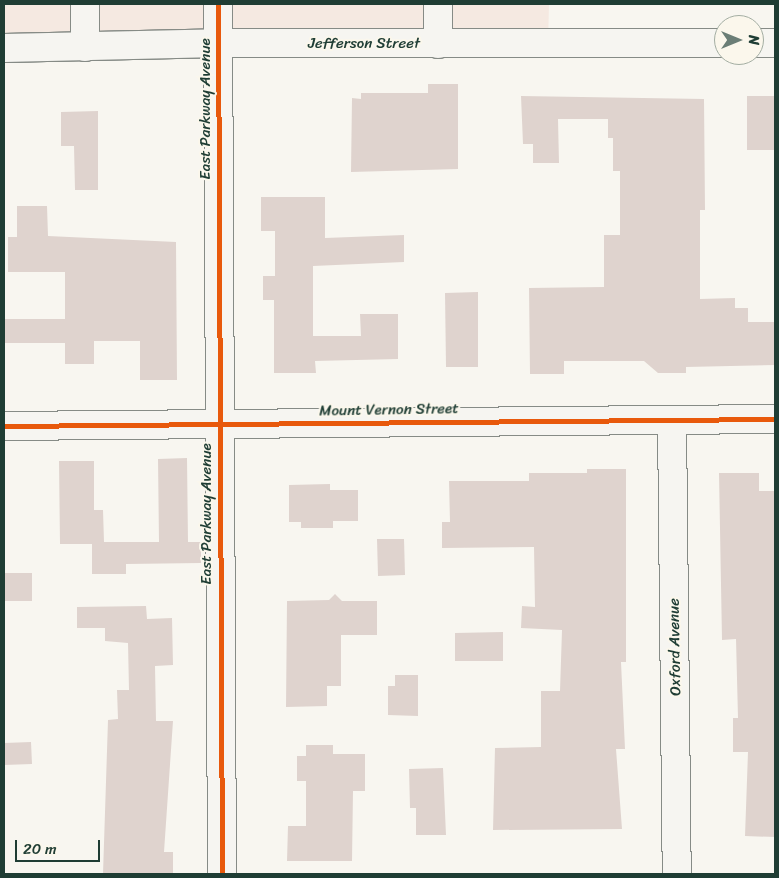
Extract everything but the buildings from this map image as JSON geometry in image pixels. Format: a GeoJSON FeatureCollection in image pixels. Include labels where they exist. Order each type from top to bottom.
{"type":"FeatureCollection","features":[{"type":"Feature","properties":{"kind":"street"},"geometry":{"type":"LineString","coordinates":[[85,4],[85,46]]}},
{"type":"Feature","properties":{"kind":"street","name":"East Parkway Avenue"},"geometry":{"type":"LineString","coordinates":[[218,4],[222,874]]}},
{"type":"Feature","properties":{"kind":"street"},"geometry":{"type":"LineString","coordinates":[[438,4],[438,44]]}},
{"type":"Feature","properties":{"kind":"street","name":"Jefferson Street"},"geometry":{"type":"LineString","coordinates":[[4,48],[219,43],[714,44]]}},
{"type":"Feature","properties":{"kind":"street","name":"Mount Vernon Street"},"geometry":{"type":"LineString","coordinates":[[4,426],[775,419]]}},
{"type":"Feature","properties":{"kind":"street","name":"Oxford Avenue"},"geometry":{"type":"LineString","coordinates":[[672,420],[678,874]]}},
{"type":"Feature","properties":{"kind":"shaded area"},"geometry":{"type":"Polygon","coordinates":[[[4,4],[549,4],[548,45],[4,48],[4,4]]]}},
{"type":"Feature","properties":{"kind":"cycle path"},"geometry":{"type":"LineString","coordinates":[[218,4],[222,874]]}},
{"type":"Feature","properties":{"kind":"cycle path"},"geometry":{"type":"LineString","coordinates":[[4,426],[775,419]]}}]}
